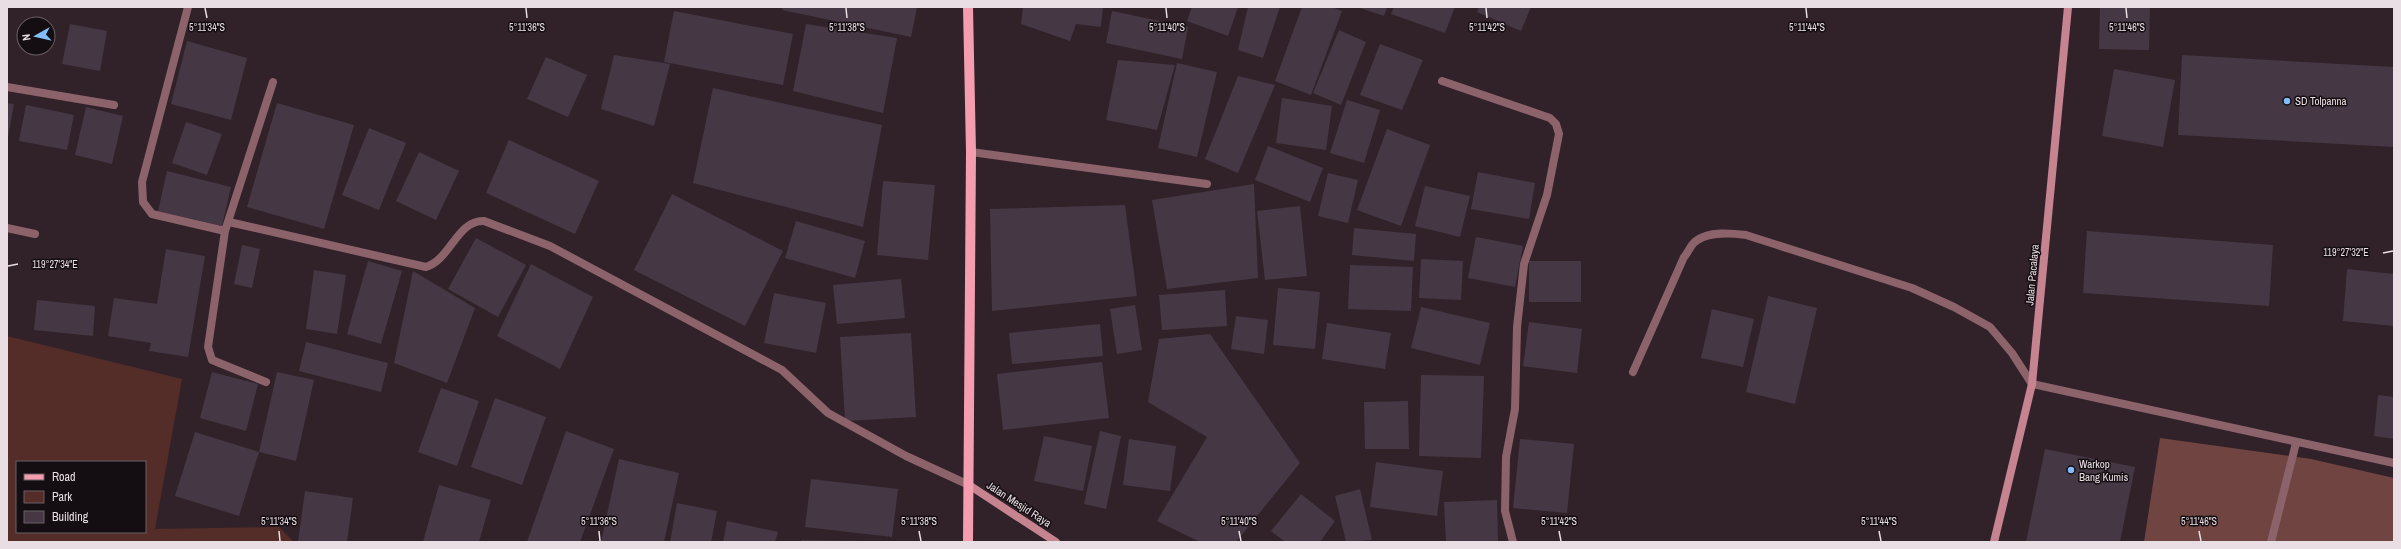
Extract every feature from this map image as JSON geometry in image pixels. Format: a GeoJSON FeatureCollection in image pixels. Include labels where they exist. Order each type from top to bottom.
{"type":"FeatureCollection","features":[{"type":"Feature","properties":{"kind":"main road"},"geometry":{"type":"LineString","coordinates":[[968,7],[971,152],[968,542]]}},
{"type":"Feature","properties":{"kind":"street"},"geometry":{"type":"LineString","coordinates":[[188,7],[164,94],[141,193],[143,202],[152,214],[225,231]]}},
{"type":"Feature","properties":{"kind":"street","name":"Jalan Pacalaya"},"geometry":{"type":"LineString","coordinates":[[1994,542],[2032,384],[2068,7]]}},
{"type":"Feature","properties":{"kind":"street"},"geometry":{"type":"LineString","coordinates":[[1442,81],[1550,118],[1556,124],[1559,134],[1547,195],[1524,264],[1517,327],[1515,409],[1506,457],[1505,511],[1513,542]]}},
{"type":"Feature","properties":{"kind":"street"},"geometry":{"type":"LineString","coordinates":[[266,382],[212,360],[208,347],[225,231],[273,82]]}},
{"type":"Feature","properties":{"kind":"street"},"geometry":{"type":"LineString","coordinates":[[7,86],[114,105]]}},
{"type":"Feature","properties":{"kind":"street"},"geometry":{"type":"LineString","coordinates":[[971,152],[1207,184]]}},
{"type":"Feature","properties":{"kind":"street"},"geometry":{"type":"LineString","coordinates":[[229,222],[426,267],[439,260],[468,225],[475,221],[484,221],[550,246],[782,370],[828,413],[906,456],[969,485]]}},
{"type":"Feature","properties":{"kind":"street"},"geometry":{"type":"LineString","coordinates":[[7,228],[35,234]]}},
{"type":"Feature","properties":{"kind":"street"},"geometry":{"type":"LineString","coordinates":[[1633,372],[1684,257],[1695,241],[1715,234],[1732,233],[1746,235],[1912,288],[1954,307],[1990,327],[2012,353],[2032,384],[2296,443],[2394,463]]}},
{"type":"Feature","properties":{"kind":"street"},"geometry":{"type":"LineString","coordinates":[[2271,542],[2296,443]]}},
{"type":"Feature","properties":{"kind":"street","name":"Jalan Mesjid Raya"},"geometry":{"type":"LineString","coordinates":[[969,485],[1056,542]]}},
{"type":"Feature","properties":{"kind":"green space"},"geometry":{"type":"Polygon","coordinates":[[[7,336],[182,379],[155,529],[279,527],[294,542],[7,542],[7,336]]]}},
{"type":"Feature","properties":{"kind":"shaded area"},"geometry":{"type":"Polygon","coordinates":[[[2160,438],[2311,459],[2394,478],[2394,542],[2144,542],[2160,438]]]}},
{"type":"Feature","properties":{"kind":"building"},"geometry":{"type":"Polygon","coordinates":[[[783,7],[917,7],[911,37],[782,10],[783,7]]]}},
{"type":"Feature","properties":{"kind":"building"},"geometry":{"type":"Polygon","coordinates":[[[1023,7],[1103,7],[1101,27],[1076,24],[1070,41],[1021,24],[1023,7]]]}},
{"type":"Feature","properties":{"kind":"building"},"geometry":{"type":"Polygon","coordinates":[[[1192,7],[1238,7],[1228,36],[1187,21],[1192,7]]]}},
{"type":"Feature","properties":{"kind":"building"},"geometry":{"type":"Polygon","coordinates":[[[1248,7],[1280,7],[1263,58],[1238,50],[1248,7]]]}},
{"type":"Feature","properties":{"kind":"building"},"geometry":{"type":"Polygon","coordinates":[[[1302,7],[1332,7],[1342,11],[1311,95],[1275,81],[1302,7]]]}},
{"type":"Feature","properties":{"kind":"building"},"geometry":{"type":"Polygon","coordinates":[[[1357,7],[1387,7],[1384,16],[1357,7]]]}},
{"type":"Feature","properties":{"kind":"building"},"geometry":{"type":"Polygon","coordinates":[[[1394,7],[1455,7],[1445,33],[1391,14],[1394,7]]]}},
{"type":"Feature","properties":{"kind":"building"},"geometry":{"type":"Polygon","coordinates":[[[1479,7],[1531,7],[1521,31],[1477,12],[1479,7]]]}},
{"type":"Feature","properties":{"kind":"building"},"geometry":{"type":"Polygon","coordinates":[[[2100,7],[2150,7],[2149,50],[2099,49],[2100,7]]]}},
{"type":"Feature","properties":{"kind":"building"},"geometry":{"type":"Polygon","coordinates":[[[674,11],[793,34],[783,85],[664,62],[674,11]]]}},
{"type":"Feature","properties":{"kind":"building"},"geometry":{"type":"Polygon","coordinates":[[[1112,11],[1188,27],[1182,59],[1106,43],[1112,11]]]}},
{"type":"Feature","properties":{"kind":"building"},"geometry":{"type":"Polygon","coordinates":[[[70,24],[107,31],[100,71],[62,64],[70,24]]]}},
{"type":"Feature","properties":{"kind":"building"},"geometry":{"type":"Polygon","coordinates":[[[806,24],[897,38],[883,113],[793,91],[806,24]]]}},
{"type":"Feature","properties":{"kind":"building"},"geometry":{"type":"Polygon","coordinates":[[[1339,30],[1366,42],[1341,105],[1313,93],[1339,30]]]}},
{"type":"Feature","properties":{"kind":"building"},"geometry":{"type":"Polygon","coordinates":[[[187,41],[247,58],[231,120],[171,104],[187,41]]]}},
{"type":"Feature","properties":{"kind":"building"},"geometry":{"type":"Polygon","coordinates":[[[1380,44],[1423,60],[1402,110],[1360,95],[1380,44]]]}},
{"type":"Feature","properties":{"kind":"building"},"geometry":{"type":"Polygon","coordinates":[[[614,55],[670,64],[654,126],[601,109],[614,55]]]}},
{"type":"Feature","properties":{"kind":"building","name":"SD Tolpanna"},"geometry":{"type":"Polygon","coordinates":[[[2182,55],[2394,67],[2394,147],[2178,135],[2182,55]]]}},
{"type":"Feature","properties":{"kind":"building"},"geometry":{"type":"Polygon","coordinates":[[[546,57],[587,75],[568,117],[527,99],[546,57]]]}},
{"type":"Feature","properties":{"kind":"building"},"geometry":{"type":"Polygon","coordinates":[[[1118,60],[1175,65],[1157,130],[1106,120],[1118,60]]]}},
{"type":"Feature","properties":{"kind":"building"},"geometry":{"type":"Polygon","coordinates":[[[1177,63],[1217,72],[1197,157],[1158,148],[1177,63]]]}},
{"type":"Feature","properties":{"kind":"building"},"geometry":{"type":"Polygon","coordinates":[[[2114,69],[2175,80],[2163,147],[2102,136],[2114,69]]]}},
{"type":"Feature","properties":{"kind":"building"},"geometry":{"type":"Polygon","coordinates":[[[1238,76],[1275,85],[1238,173],[1205,159],[1238,76]]]}},
{"type":"Feature","properties":{"kind":"building"},"geometry":{"type":"Polygon","coordinates":[[[713,88],[882,125],[863,227],[693,183],[713,88]]]}},
{"type":"Feature","properties":{"kind":"building"},"geometry":{"type":"Polygon","coordinates":[[[1282,98],[1332,106],[1326,150],[1276,143],[1282,98]]]}},
{"type":"Feature","properties":{"kind":"building"},"geometry":{"type":"Polygon","coordinates":[[[1347,100],[1380,110],[1364,163],[1330,153],[1347,100]]]}},
{"type":"Feature","properties":{"kind":"building"},"geometry":{"type":"Polygon","coordinates":[[[7,103],[14,104],[8,137],[7,137],[7,103]]]}},
{"type":"Feature","properties":{"kind":"building"},"geometry":{"type":"Polygon","coordinates":[[[277,103],[354,125],[324,229],[247,207],[277,103]]]}},
{"type":"Feature","properties":{"kind":"building"},"geometry":{"type":"Polygon","coordinates":[[[26,105],[74,115],[67,150],[19,141],[26,105]]]}},
{"type":"Feature","properties":{"kind":"building"},"geometry":{"type":"Polygon","coordinates":[[[86,107],[123,116],[112,164],[75,155],[86,107]]]}},
{"type":"Feature","properties":{"kind":"building"},"geometry":{"type":"Polygon","coordinates":[[[186,122],[222,134],[207,175],[172,163],[186,122]]]}},
{"type":"Feature","properties":{"kind":"building"},"geometry":{"type":"Polygon","coordinates":[[[369,128],[406,143],[379,210],[342,195],[369,128]]]}},
{"type":"Feature","properties":{"kind":"building"},"geometry":{"type":"Polygon","coordinates":[[[1387,129],[1430,145],[1401,226],[1357,210],[1387,129]]]}},
{"type":"Feature","properties":{"kind":"building"},"geometry":{"type":"Polygon","coordinates":[[[509,140],[599,181],[575,234],[486,193],[509,140]]]}},
{"type":"Feature","properties":{"kind":"building"},"geometry":{"type":"Polygon","coordinates":[[[1268,146],[1323,168],[1310,202],[1255,180],[1268,146]]]}},
{"type":"Feature","properties":{"kind":"building"},"geometry":{"type":"Polygon","coordinates":[[[419,152],[459,171],[436,220],[396,201],[419,152]]]}},
{"type":"Feature","properties":{"kind":"building"},"geometry":{"type":"Polygon","coordinates":[[[167,171],[231,187],[222,226],[158,211],[167,171]]]}},
{"type":"Feature","properties":{"kind":"building"},"geometry":{"type":"Polygon","coordinates":[[[1478,172],[1535,183],[1529,219],[1471,209],[1478,172]]]}},
{"type":"Feature","properties":{"kind":"building"},"geometry":{"type":"Polygon","coordinates":[[[1328,173],[1358,180],[1348,223],[1318,216],[1328,173]]]}},
{"type":"Feature","properties":{"kind":"building"},"geometry":{"type":"Polygon","coordinates":[[[883,181],[935,185],[928,260],[877,255],[883,181]]]}},
{"type":"Feature","properties":{"kind":"building"},"geometry":{"type":"Polygon","coordinates":[[[1254,184],[1258,278],[1167,289],[1152,200],[1254,184]]]}},
{"type":"Feature","properties":{"kind":"building"},"geometry":{"type":"Polygon","coordinates":[[[1425,186],[1470,196],[1460,237],[1415,226],[1425,186]]]}},
{"type":"Feature","properties":{"kind":"building"},"geometry":{"type":"Polygon","coordinates":[[[672,194],[783,251],[745,326],[634,270],[672,194]]]}},
{"type":"Feature","properties":{"kind":"building"},"geometry":{"type":"Polygon","coordinates":[[[1125,205],[1137,296],[992,311],[990,209],[1125,205]]]}},
{"type":"Feature","properties":{"kind":"building"},"geometry":{"type":"Polygon","coordinates":[[[1300,206],[1307,276],[1265,280],[1257,211],[1300,206]]]}},
{"type":"Feature","properties":{"kind":"building"},"geometry":{"type":"Polygon","coordinates":[[[796,221],[865,241],[855,278],[785,258],[796,221]]]}},
{"type":"Feature","properties":{"kind":"building"},"geometry":{"type":"Polygon","coordinates":[[[1354,228],[1416,234],[1414,261],[1352,255],[1354,228]]]}},
{"type":"Feature","properties":{"kind":"building"},"geometry":{"type":"Polygon","coordinates":[[[2087,231],[2273,245],[2269,306],[2083,293],[2087,231]]]}},
{"type":"Feature","properties":{"kind":"building"},"geometry":{"type":"Polygon","coordinates":[[[1476,237],[1523,246],[1515,287],[1468,278],[1476,237]]]}},
{"type":"Feature","properties":{"kind":"building"},"geometry":{"type":"Polygon","coordinates":[[[476,238],[526,265],[498,317],[448,289],[476,238]]]}},
{"type":"Feature","properties":{"kind":"building"},"geometry":{"type":"Polygon","coordinates":[[[242,245],[260,249],[252,288],[234,284],[242,245]]]}},
{"type":"Feature","properties":{"kind":"building"},"geometry":{"type":"Polygon","coordinates":[[[166,249],[205,256],[188,357],[149,351],[151,343],[108,336],[114,298],[157,304],[166,249]]]}},
{"type":"Feature","properties":{"kind":"building"},"geometry":{"type":"Polygon","coordinates":[[[1421,259],[1463,261],[1461,300],[1419,298],[1421,259]]]}},
{"type":"Feature","properties":{"kind":"building"},"geometry":{"type":"Polygon","coordinates":[[[368,261],[402,271],[381,344],[347,334],[368,261]]]}},
{"type":"Feature","properties":{"kind":"building"},"geometry":{"type":"Polygon","coordinates":[[[1529,261],[1581,261],[1581,302],[1529,302],[1529,261]]]}},
{"type":"Feature","properties":{"kind":"building"},"geometry":{"type":"Polygon","coordinates":[[[531,264],[593,297],[560,369],[497,336],[531,264]]]}},
{"type":"Feature","properties":{"kind":"building"},"geometry":{"type":"Polygon","coordinates":[[[1350,265],[1413,267],[1411,311],[1348,309],[1350,265]]]}},
{"type":"Feature","properties":{"kind":"building"},"geometry":{"type":"Polygon","coordinates":[[[2347,269],[2394,274],[2394,326],[2343,321],[2347,269]]]}},
{"type":"Feature","properties":{"kind":"building"},"geometry":{"type":"Polygon","coordinates":[[[314,270],[346,275],[337,334],[306,329],[314,270]]]}},
{"type":"Feature","properties":{"kind":"building"},"geometry":{"type":"Polygon","coordinates":[[[413,271],[475,308],[447,383],[394,363],[413,271]]]}},
{"type":"Feature","properties":{"kind":"building"},"geometry":{"type":"Polygon","coordinates":[[[901,279],[905,318],[837,324],[833,285],[901,279]]]}},
{"type":"Feature","properties":{"kind":"building"},"geometry":{"type":"Polygon","coordinates":[[[1278,288],[1320,292],[1315,349],[1273,345],[1278,288]]]}},
{"type":"Feature","properties":{"kind":"building"},"geometry":{"type":"Polygon","coordinates":[[[1225,290],[1227,326],[1162,330],[1159,295],[1225,290]]]}},
{"type":"Feature","properties":{"kind":"building"},"geometry":{"type":"Polygon","coordinates":[[[774,293],[826,303],[816,353],[764,343],[774,293]]]}},
{"type":"Feature","properties":{"kind":"building"},"geometry":{"type":"Polygon","coordinates":[[[1768,296],[1817,308],[1795,404],[1746,392],[1768,296]]]}},
{"type":"Feature","properties":{"kind":"building"},"geometry":{"type":"Polygon","coordinates":[[[37,300],[95,306],[93,336],[34,330],[37,300]]]}},
{"type":"Feature","properties":{"kind":"building"},"geometry":{"type":"Polygon","coordinates":[[[1135,305],[1142,350],[1117,354],[1110,309],[1135,305]]]}},
{"type":"Feature","properties":{"kind":"building"},"geometry":{"type":"Polygon","coordinates":[[[1421,307],[1490,323],[1480,365],[1411,348],[1421,307]]]}},
{"type":"Feature","properties":{"kind":"building"},"geometry":{"type":"Polygon","coordinates":[[[1712,309],[1754,319],[1743,367],[1701,358],[1712,309]]]}},
{"type":"Feature","properties":{"kind":"building"},"geometry":{"type":"Polygon","coordinates":[[[1236,316],[1268,320],[1264,354],[1231,349],[1236,316]]]}},
{"type":"Feature","properties":{"kind":"building"},"geometry":{"type":"Polygon","coordinates":[[[1529,322],[1582,329],[1577,373],[1523,366],[1529,322]]]}},
{"type":"Feature","properties":{"kind":"building"},"geometry":{"type":"Polygon","coordinates":[[[1327,323],[1391,333],[1385,369],[1322,359],[1327,323]]]}},
{"type":"Feature","properties":{"kind":"building"},"geometry":{"type":"Polygon","coordinates":[[[1100,324],[1103,356],[1012,364],[1009,333],[1100,324]]]}},
{"type":"Feature","properties":{"kind":"building"},"geometry":{"type":"Polygon","coordinates":[[[911,333],[916,417],[845,421],[840,337],[911,333]]]}},
{"type":"Feature","properties":{"kind":"building"},"geometry":{"type":"Polygon","coordinates":[[[1210,334],[1300,463],[1236,542],[1200,542],[1157,521],[1207,437],[1148,402],[1159,339],[1210,334]]]}},
{"type":"Feature","properties":{"kind":"building"},"geometry":{"type":"Polygon","coordinates":[[[306,342],[388,363],[381,392],[299,371],[306,342]]]}},
{"type":"Feature","properties":{"kind":"building"},"geometry":{"type":"Polygon","coordinates":[[[1102,362],[1109,418],[1003,430],[997,374],[1102,362]]]}},
{"type":"Feature","properties":{"kind":"building"},"geometry":{"type":"Polygon","coordinates":[[[212,372],[258,384],[246,431],[200,418],[212,372]]]}},
{"type":"Feature","properties":{"kind":"building"},"geometry":{"type":"Polygon","coordinates":[[[277,372],[314,380],[296,461],[259,452],[277,372]]]}},
{"type":"Feature","properties":{"kind":"building"},"geometry":{"type":"Polygon","coordinates":[[[1421,375],[1484,376],[1481,458],[1419,456],[1421,375]]]}},
{"type":"Feature","properties":{"kind":"building"},"geometry":{"type":"Polygon","coordinates":[[[441,388],[479,401],[457,466],[418,452],[441,388]]]}},
{"type":"Feature","properties":{"kind":"building"},"geometry":{"type":"Polygon","coordinates":[[[2378,395],[2394,397],[2394,439],[2374,436],[2378,395]]]}},
{"type":"Feature","properties":{"kind":"building"},"geometry":{"type":"Polygon","coordinates":[[[495,398],[546,417],[522,485],[471,467],[495,398]]]}},
{"type":"Feature","properties":{"kind":"building"},"geometry":{"type":"Polygon","coordinates":[[[1408,401],[1409,449],[1365,449],[1364,402],[1408,401]]]}},
{"type":"Feature","properties":{"kind":"building"},"geometry":{"type":"Polygon","coordinates":[[[566,431],[614,449],[580,542],[527,542],[566,431]]]}},
{"type":"Feature","properties":{"kind":"building"},"geometry":{"type":"Polygon","coordinates":[[[1100,431],[1121,436],[1106,509],[1084,504],[1100,431]]]}},
{"type":"Feature","properties":{"kind":"building"},"geometry":{"type":"Polygon","coordinates":[[[195,432],[259,452],[239,516],[175,496],[195,432]]]}},
{"type":"Feature","properties":{"kind":"building"},"geometry":{"type":"Polygon","coordinates":[[[1044,436],[1092,446],[1083,491],[1034,481],[1044,436]]]}},
{"type":"Feature","properties":{"kind":"building"},"geometry":{"type":"Polygon","coordinates":[[[1129,439],[1176,446],[1170,491],[1123,485],[1129,439]]]}},
{"type":"Feature","properties":{"kind":"building"},"geometry":{"type":"Polygon","coordinates":[[[1520,439],[1574,444],[1567,513],[1513,508],[1520,439]]]}},
{"type":"Feature","properties":{"kind":"building"},"geometry":{"type":"Polygon","coordinates":[[[2045,449],[2135,467],[2120,542],[2026,542],[2045,449]]]}},
{"type":"Feature","properties":{"kind":"building"},"geometry":{"type":"Polygon","coordinates":[[[619,459],[679,473],[664,542],[601,542],[619,459]]]}},
{"type":"Feature","properties":{"kind":"building"},"geometry":{"type":"Polygon","coordinates":[[[1376,462],[1443,471],[1437,516],[1370,507],[1376,462]]]}},
{"type":"Feature","properties":{"kind":"building"},"geometry":{"type":"Polygon","coordinates":[[[811,479],[898,489],[892,537],[805,527],[811,479]]]}},
{"type":"Feature","properties":{"kind":"building"},"geometry":{"type":"Polygon","coordinates":[[[439,485],[491,500],[479,542],[423,542],[439,485]]]}},
{"type":"Feature","properties":{"kind":"building"},"geometry":{"type":"Polygon","coordinates":[[[1360,489],[1372,540],[1346,542],[1335,496],[1360,489]]]}},
{"type":"Feature","properties":{"kind":"building"},"geometry":{"type":"Polygon","coordinates":[[[305,491],[353,498],[347,542],[298,542],[305,491]]]}},
{"type":"Feature","properties":{"kind":"building"},"geometry":{"type":"Polygon","coordinates":[[[1301,494],[1335,521],[1320,542],[1285,542],[1271,531],[1301,494]]]}},
{"type":"Feature","properties":{"kind":"building"},"geometry":{"type":"Polygon","coordinates":[[[1497,500],[1498,542],[1446,542],[1444,502],[1497,500]]]}},
{"type":"Feature","properties":{"kind":"building"},"geometry":{"type":"Polygon","coordinates":[[[677,503],[717,511],[711,542],[670,542],[677,503]]]}},
{"type":"Feature","properties":{"kind":"building"},"geometry":{"type":"Polygon","coordinates":[[[727,521],[778,532],[775,542],[723,542],[727,521]]]}},
{"type":"Feature","properties":{"kind":"building"},"geometry":{"type":"Polygon","coordinates":[[[801,540],[871,541],[871,542],[801,542],[801,540]]]}},
{"type":"Feature","properties":{"kind":"place","name":"SD Tolpanna"},"geometry":{"type":"Point","coordinates":[2287,101]}},
{"type":"Feature","properties":{"kind":"place","name":"Warkop Bang Kumis"},"geometry":{"type":"Point","coordinates":[2071,470]}}]}
